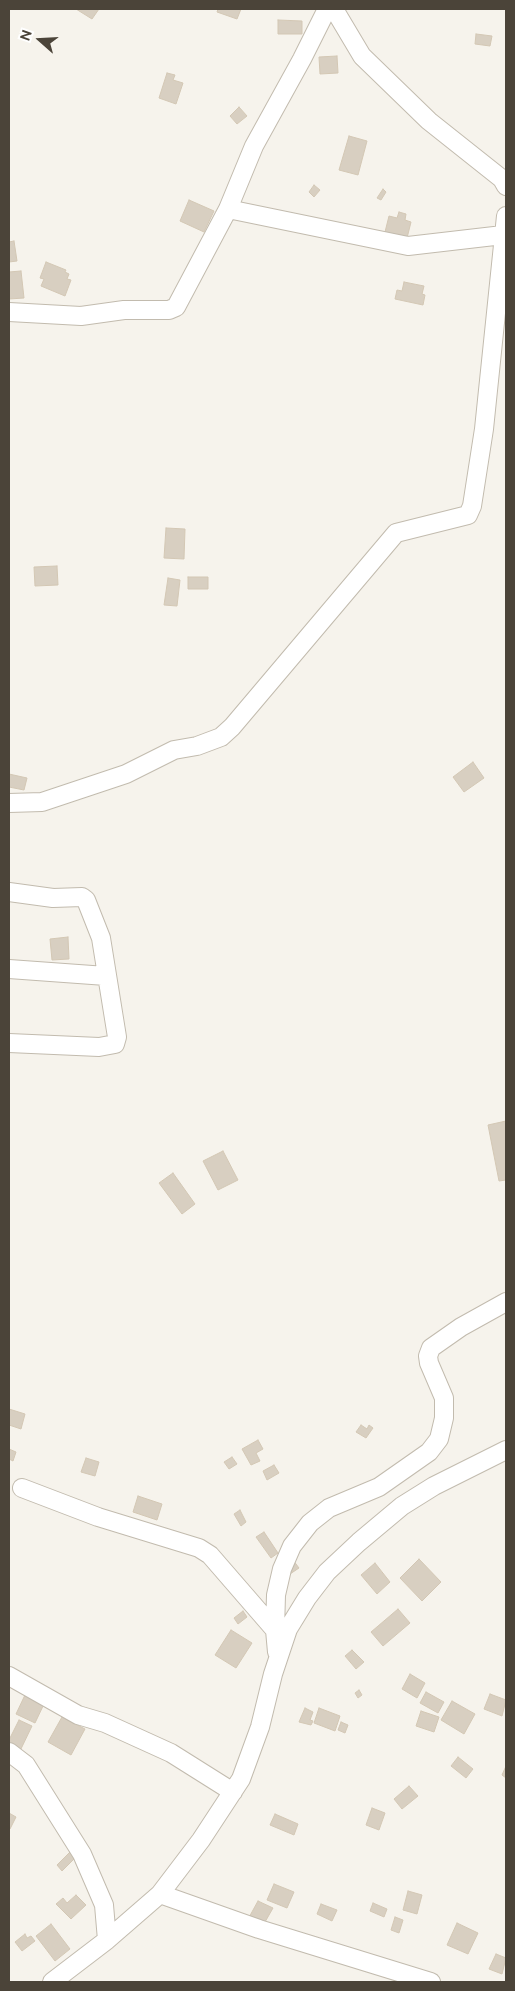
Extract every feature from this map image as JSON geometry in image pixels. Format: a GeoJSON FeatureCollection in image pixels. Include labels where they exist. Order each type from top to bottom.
{"type":"FeatureCollection","features":[{"type":"Feature","properties":{"kind":"street"},"geometry":{"type":"LineString","coordinates":[[9,312],[81,316],[124,310],[169,310],[176,306],[181,300],[228,209],[254,146],[327,9]]}},
{"type":"Feature","properties":{"kind":"street"},"geometry":{"type":"LineString","coordinates":[[334,9],[362,56],[429,121],[505,182]]}},
{"type":"Feature","properties":{"kind":"street"},"geometry":{"type":"LineString","coordinates":[[228,209],[408,246],[503,235]]}},
{"type":"Feature","properties":{"kind":"street"},"geometry":{"type":"LineString","coordinates":[[9,803],[42,802],[126,774],[174,750],[197,746],[221,737],[232,727],[396,533],[468,515],[472,506],[484,429],[506,216]]}},
{"type":"Feature","properties":{"kind":"street"},"geometry":{"type":"LineString","coordinates":[[9,892],[53,898],[82,896],[86,900],[100,938],[117,1037],[114,1044],[99,1048],[9,1043]]}},
{"type":"Feature","properties":{"kind":"street"},"geometry":{"type":"LineString","coordinates":[[9,969],[106,976]]}},
{"type":"Feature","properties":{"kind":"street"},"geometry":{"type":"LineString","coordinates":[[278,1660],[275,1630],[276,1595],[282,1569],[292,1546],[310,1523],[329,1508],[379,1487],[421,1459],[439,1439],[444,1418],[444,1398],[429,1363],[431,1348],[461,1327],[506,1302]]}},
{"type":"Feature","properties":{"kind":"street"},"geometry":{"type":"LineString","coordinates":[[52,1982],[107,1940],[160,1894],[233,1792],[241,1779],[260,1727],[288,1629],[307,1598],[328,1572],[359,1542],[402,1506],[434,1486],[506,1450]]}},
{"type":"Feature","properties":{"kind":"street"},"geometry":{"type":"LineString","coordinates":[[22,1488],[98,1517],[161,1534],[199,1548],[210,1556],[275,1630]]}},
{"type":"Feature","properties":{"kind":"street"},"geometry":{"type":"LineString","coordinates":[[9,1676],[78,1715],[105,1723],[171,1753],[233,1792]]}},
{"type":"Feature","properties":{"kind":"street"},"geometry":{"type":"LineString","coordinates":[[9,1752],[26,1765],[82,1854],[104,1905],[107,1940]]}},
{"type":"Feature","properties":{"kind":"street"},"geometry":{"type":"LineString","coordinates":[[160,1894],[230,1920],[431,1982]]}},
{"type":"Feature","properties":{"kind":"building"},"geometry":{"type":"Polygon","coordinates":[[[76,9],[99,9],[92,19],[76,9]]]}},
{"type":"Feature","properties":{"kind":"building"},"geometry":{"type":"Polygon","coordinates":[[[218,9],[241,9],[237,19],[217,12],[218,9]]]}},
{"type":"Feature","properties":{"kind":"building"},"geometry":{"type":"Polygon","coordinates":[[[278,20],[302,21],[302,34],[278,34],[278,20]]]}},
{"type":"Feature","properties":{"kind":"building"},"geometry":{"type":"Polygon","coordinates":[[[476,34],[492,36],[490,46],[475,44],[476,34]]]}},
{"type":"Feature","properties":{"kind":"building"},"geometry":{"type":"Polygon","coordinates":[[[337,56],[338,73],[320,74],[319,57],[337,56]]]}},
{"type":"Feature","properties":{"kind":"building"},"geometry":{"type":"Polygon","coordinates":[[[167,73],[175,75],[173,80],[183,83],[176,104],[159,98],[167,73]]]}},
{"type":"Feature","properties":{"kind":"building"},"geometry":{"type":"Polygon","coordinates":[[[239,107],[247,116],[237,124],[230,116],[239,107]]]}},
{"type":"Feature","properties":{"kind":"building"},"geometry":{"type":"Polygon","coordinates":[[[349,136],[367,141],[358,175],[339,170],[349,136]]]}},
{"type":"Feature","properties":{"kind":"building"},"geometry":{"type":"Polygon","coordinates":[[[314,185],[320,190],[314,197],[309,192],[314,185]]]}},
{"type":"Feature","properties":{"kind":"building"},"geometry":{"type":"Polygon","coordinates":[[[383,189],[386,192],[381,200],[377,198],[383,189]]]}},
{"type":"Feature","properties":{"kind":"building"},"geometry":{"type":"Polygon","coordinates":[[[189,200],[214,211],[204,232],[180,221],[189,200]]]}},
{"type":"Feature","properties":{"kind":"building"},"geometry":{"type":"Polygon","coordinates":[[[399,212],[406,214],[405,220],[411,222],[406,242],[384,236],[389,216],[397,218],[399,212]]]}},
{"type":"Feature","properties":{"kind":"building"},"geometry":{"type":"Polygon","coordinates":[[[14,241],[17,261],[9,262],[9,242],[14,241]]]}},
{"type":"Feature","properties":{"kind":"building"},"geometry":{"type":"Polygon","coordinates":[[[46,262],[66,270],[65,272],[69,274],[67,279],[71,280],[65,296],[41,286],[44,279],[40,278],[46,262]]]}},
{"type":"Feature","properties":{"kind":"building"},"geometry":{"type":"Polygon","coordinates":[[[21,271],[24,298],[9,299],[9,272],[21,271]]]}},
{"type":"Feature","properties":{"kind":"building"},"geometry":{"type":"Polygon","coordinates":[[[404,282],[424,286],[422,294],[425,295],[423,305],[395,299],[397,290],[402,291],[404,282]]]}},
{"type":"Feature","properties":{"kind":"building"},"geometry":{"type":"Polygon","coordinates":[[[166,528],[185,529],[184,559],[164,558],[166,528]]]}},
{"type":"Feature","properties":{"kind":"building"},"geometry":{"type":"Polygon","coordinates":[[[57,566],[58,585],[35,586],[34,567],[57,566]]]}},
{"type":"Feature","properties":{"kind":"building"},"geometry":{"type":"Polygon","coordinates":[[[188,577],[208,577],[208,589],[188,589],[188,577]]]}},
{"type":"Feature","properties":{"kind":"building"},"geometry":{"type":"Polygon","coordinates":[[[168,578],[180,580],[177,606],[164,605],[168,578]]]}},
{"type":"Feature","properties":{"kind":"building"},"geometry":{"type":"Polygon","coordinates":[[[473,762],[484,778],[464,792],[453,777],[473,762]]]}},
{"type":"Feature","properties":{"kind":"building"},"geometry":{"type":"Polygon","coordinates":[[[9,774],[27,778],[24,790],[9,787],[9,774]]]}},
{"type":"Feature","properties":{"kind":"building"},"geometry":{"type":"Polygon","coordinates":[[[68,937],[69,959],[52,960],[50,939],[68,937]]]}},
{"type":"Feature","properties":{"kind":"building"},"geometry":{"type":"Polygon","coordinates":[[[506,1121],[506,1180],[499,1181],[488,1125],[506,1121]]]}},
{"type":"Feature","properties":{"kind":"building"},"geometry":{"type":"Polygon","coordinates":[[[223,1151],[238,1180],[218,1190],[203,1161],[223,1151]]]}},
{"type":"Feature","properties":{"kind":"building"},"geometry":{"type":"Polygon","coordinates":[[[173,1173],[195,1204],[182,1214],[159,1183],[173,1173]]]}},
{"type":"Feature","properties":{"kind":"building"},"geometry":{"type":"Polygon","coordinates":[[[9,1409],[25,1414],[21,1429],[9,1425],[9,1409]]]}},
{"type":"Feature","properties":{"kind":"building"},"geometry":{"type":"Polygon","coordinates":[[[361,1425],[367,1429],[369,1425],[373,1428],[366,1438],[356,1432],[361,1425]]]}},
{"type":"Feature","properties":{"kind":"building"},"geometry":{"type":"Polygon","coordinates":[[[258,1440],[263,1449],[256,1453],[260,1461],[251,1465],[242,1449],[258,1440]]]}},
{"type":"Feature","properties":{"kind":"building"},"geometry":{"type":"Polygon","coordinates":[[[9,1449],[16,1452],[13,1461],[9,1459],[9,1449]]]}},
{"type":"Feature","properties":{"kind":"building"},"geometry":{"type":"Polygon","coordinates":[[[232,1457],[237,1464],[229,1469],[224,1462],[232,1457]]]}},
{"type":"Feature","properties":{"kind":"building"},"geometry":{"type":"Polygon","coordinates":[[[86,1458],[99,1462],[95,1476],[81,1472],[86,1458]]]}},
{"type":"Feature","properties":{"kind":"building"},"geometry":{"type":"Polygon","coordinates":[[[274,1465],[279,1473],[267,1480],[263,1471],[274,1465]]]}},
{"type":"Feature","properties":{"kind":"building"},"geometry":{"type":"Polygon","coordinates":[[[138,1496],[162,1504],[157,1520],[133,1512],[138,1496]]]}},
{"type":"Feature","properties":{"kind":"building"},"geometry":{"type":"Polygon","coordinates":[[[240,1510],[246,1522],[241,1526],[234,1514],[240,1510]]]}},
{"type":"Feature","properties":{"kind":"building"},"geometry":{"type":"Polygon","coordinates":[[[264,1532],[278,1553],[271,1558],[256,1537],[264,1532]]]}},
{"type":"Feature","properties":{"kind":"building"},"geometry":{"type":"Polygon","coordinates":[[[419,1559],[441,1582],[422,1601],[400,1578],[419,1559]]]}},
{"type":"Feature","properties":{"kind":"building"},"geometry":{"type":"Polygon","coordinates":[[[293,1560],[299,1568],[290,1574],[285,1565],[293,1560]]]}},
{"type":"Feature","properties":{"kind":"building"},"geometry":{"type":"Polygon","coordinates":[[[375,1563],[390,1582],[377,1594],[361,1575],[375,1563]]]}},
{"type":"Feature","properties":{"kind":"building"},"geometry":{"type":"Polygon","coordinates":[[[398,1609],[410,1623],[383,1646],[371,1632],[398,1609]]]}},
{"type":"Feature","properties":{"kind":"building"},"geometry":{"type":"Polygon","coordinates":[[[243,1611],[247,1617],[238,1624],[234,1618],[243,1611]]]}},
{"type":"Feature","properties":{"kind":"building"},"geometry":{"type":"Polygon","coordinates":[[[231,1630],[252,1643],[236,1668],[215,1655],[231,1630]]]}},
{"type":"Feature","properties":{"kind":"building"},"geometry":{"type":"Polygon","coordinates":[[[352,1650],[364,1662],[356,1669],[345,1656],[352,1650]]]}},
{"type":"Feature","properties":{"kind":"building"},"geometry":{"type":"Polygon","coordinates":[[[410,1674],[425,1683],[417,1698],[402,1689],[410,1674]]]}},
{"type":"Feature","properties":{"kind":"building"},"geometry":{"type":"Polygon","coordinates":[[[359,1690],[362,1695],[358,1698],[355,1693],[359,1690]]]}},
{"type":"Feature","properties":{"kind":"building"},"geometry":{"type":"Polygon","coordinates":[[[426,1692],[444,1702],[438,1713],[420,1703],[426,1692]]]}},
{"type":"Feature","properties":{"kind":"building"},"geometry":{"type":"Polygon","coordinates":[[[490,1694],[506,1700],[502,1716],[484,1709],[490,1694]]]}},
{"type":"Feature","properties":{"kind":"building"},"geometry":{"type":"Polygon","coordinates":[[[25,1695],[44,1704],[35,1723],[16,1714],[25,1695]]]}},
{"type":"Feature","properties":{"kind":"building"},"geometry":{"type":"Polygon","coordinates":[[[452,1701],[475,1714],[464,1734],[441,1720],[452,1701]]]}},
{"type":"Feature","properties":{"kind":"building"},"geometry":{"type":"Polygon","coordinates":[[[305,1708],[313,1712],[310,1720],[313,1721],[311,1725],[299,1722],[305,1708]]]}},
{"type":"Feature","properties":{"kind":"building"},"geometry":{"type":"Polygon","coordinates":[[[319,1708],[340,1716],[335,1731],[314,1723],[319,1708]]]}},
{"type":"Feature","properties":{"kind":"building"},"geometry":{"type":"Polygon","coordinates":[[[421,1711],[439,1717],[434,1732],[416,1726],[421,1711]]]}},
{"type":"Feature","properties":{"kind":"building"},"geometry":{"type":"Polygon","coordinates":[[[62,1717],[85,1729],[71,1755],[48,1742],[62,1717]]]}},
{"type":"Feature","properties":{"kind":"building"},"geometry":{"type":"Polygon","coordinates":[[[19,1720],[32,1726],[19,1753],[9,1748],[9,1740],[19,1720]]]}},
{"type":"Feature","properties":{"kind":"building"},"geometry":{"type":"Polygon","coordinates":[[[341,1722],[348,1725],[345,1733],[338,1730],[341,1722]]]}},
{"type":"Feature","properties":{"kind":"building"},"geometry":{"type":"Polygon","coordinates":[[[458,1757],[473,1769],[466,1778],[451,1766],[458,1757]]]}},
{"type":"Feature","properties":{"kind":"building"},"geometry":{"type":"Polygon","coordinates":[[[506,1766],[506,1778],[502,1775],[506,1766]]]}},
{"type":"Feature","properties":{"kind":"building"},"geometry":{"type":"Polygon","coordinates":[[[409,1786],[418,1796],[402,1809],[394,1799],[409,1786]]]}},
{"type":"Feature","properties":{"kind":"building"},"geometry":{"type":"Polygon","coordinates":[[[372,1808],[385,1813],[379,1830],[366,1825],[372,1808]]]}},
{"type":"Feature","properties":{"kind":"building"},"geometry":{"type":"Polygon","coordinates":[[[9,1813],[16,1817],[10,1829],[9,1829],[9,1813]]]}},
{"type":"Feature","properties":{"kind":"building"},"geometry":{"type":"Polygon","coordinates":[[[275,1814],[298,1824],[294,1835],[270,1825],[275,1814]]]}},
{"type":"Feature","properties":{"kind":"building"},"geometry":{"type":"Polygon","coordinates":[[[70,1852],[75,1858],[62,1871],[57,1865],[70,1852]]]}},
{"type":"Feature","properties":{"kind":"building"},"geometry":{"type":"Polygon","coordinates":[[[274,1884],[294,1892],[287,1908],[267,1900],[274,1884]]]}},
{"type":"Feature","properties":{"kind":"building"},"geometry":{"type":"Polygon","coordinates":[[[408,1891],[422,1895],[417,1914],[403,1910],[408,1891]]]}},
{"type":"Feature","properties":{"kind":"building"},"geometry":{"type":"Polygon","coordinates":[[[76,1895],[86,1905],[71,1919],[56,1904],[63,1898],[67,1903],[76,1895]]]}},
{"type":"Feature","properties":{"kind":"building"},"geometry":{"type":"Polygon","coordinates":[[[258,1901],[273,1908],[261,1929],[247,1921],[258,1901]]]}},
{"type":"Feature","properties":{"kind":"building"},"geometry":{"type":"Polygon","coordinates":[[[373,1903],[387,1909],[384,1917],[370,1911],[373,1903]]]}},
{"type":"Feature","properties":{"kind":"building"},"geometry":{"type":"Polygon","coordinates":[[[321,1904],[337,1910],[332,1921],[317,1914],[321,1904]]]}},
{"type":"Feature","properties":{"kind":"building"},"geometry":{"type":"Polygon","coordinates":[[[395,1917],[403,1920],[399,1933],[391,1930],[395,1917]]]}},
{"type":"Feature","properties":{"kind":"building"},"geometry":{"type":"Polygon","coordinates":[[[457,1923],[478,1933],[468,1954],[447,1945],[457,1923]]]}},
{"type":"Feature","properties":{"kind":"building"},"geometry":{"type":"Polygon","coordinates":[[[51,1924],[70,1949],[55,1961],[36,1936],[51,1924]]]}},
{"type":"Feature","properties":{"kind":"building"},"geometry":{"type":"Polygon","coordinates":[[[25,1934],[27,1938],[31,1936],[35,1941],[22,1951],[15,1942],[25,1934]]]}},
{"type":"Feature","properties":{"kind":"building"},"geometry":{"type":"Polygon","coordinates":[[[496,1954],[506,1958],[502,1974],[489,1969],[496,1954]]]}}]}
